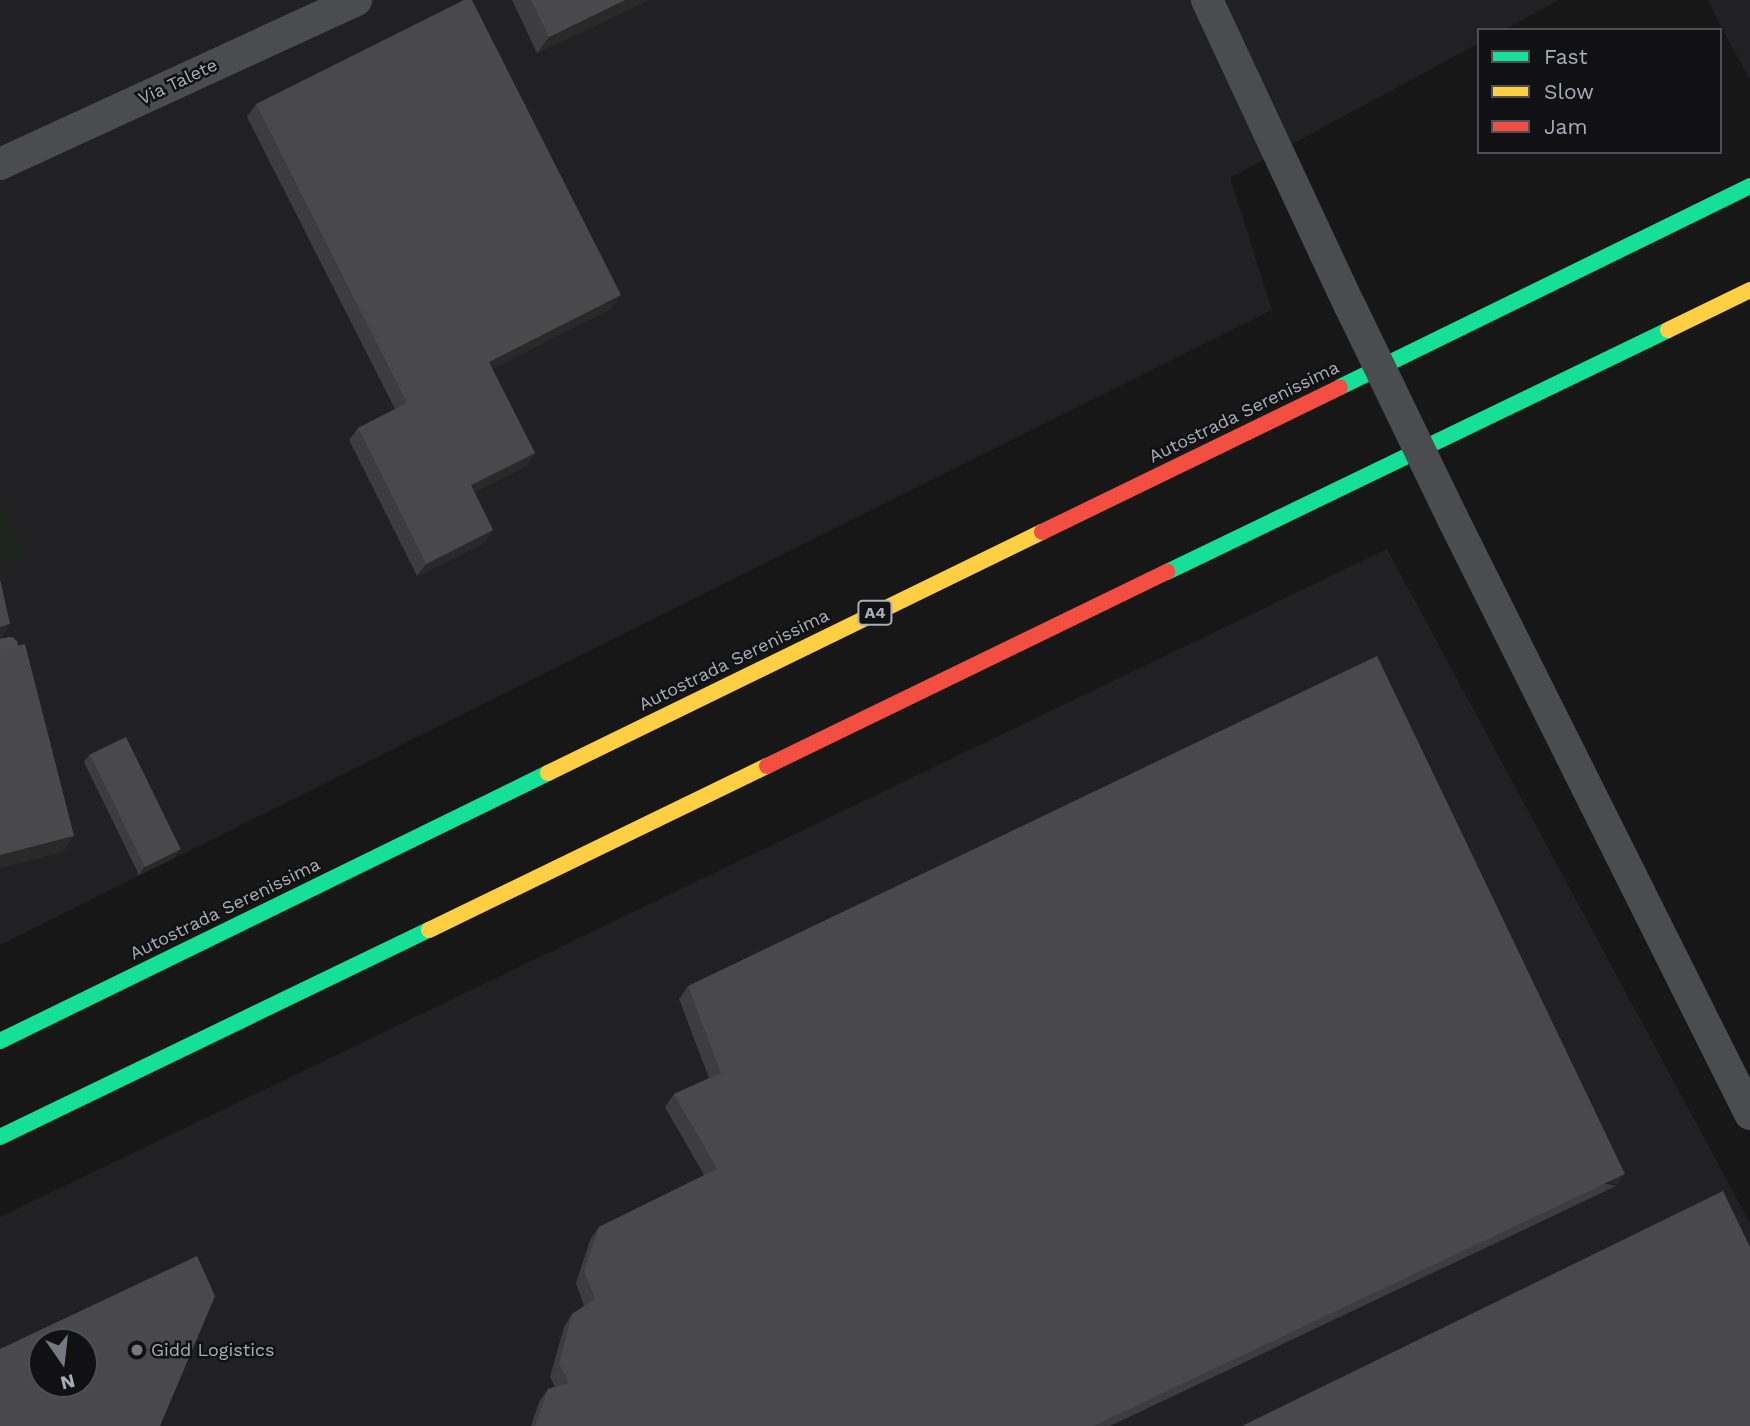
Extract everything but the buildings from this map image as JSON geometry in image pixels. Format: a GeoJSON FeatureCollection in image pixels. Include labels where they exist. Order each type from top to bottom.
{"type":"FeatureCollection","features":[{"type":"Feature","properties":{"kind":"highway","name":"Autostrada Serenissima"},"geometry":{"type":"LineString","coordinates":[[0,1041],[1750,186]]}},
{"type":"Feature","properties":{"kind":"highway"},"geometry":{"type":"LineString","coordinates":[[0,1137],[1750,290]]}},
{"type":"Feature","properties":{"kind":"street","name":"Via Talete"},"geometry":{"type":"LineString","coordinates":[[0,164],[356,0]]}},
{"type":"Feature","properties":{"kind":"street"},"geometry":{"type":"LineString","coordinates":[[1207,0],[1452,519],[1750,1114]]}},
{"type":"Feature","properties":{"kind":"shaded area"},"geometry":{"type":"Polygon","coordinates":[[[0,0],[1559,0],[1508,28],[1477,28],[1477,44],[1230,178],[1272,310],[0,945],[0,0]]]}},
{"type":"Feature","properties":{"kind":"shaded area"},"geometry":{"type":"Polygon","coordinates":[[[1707,0],[1750,0],[1750,80],[1707,0]]]}},
{"type":"Feature","properties":{"kind":"shaded area"},"geometry":{"type":"Polygon","coordinates":[[[0,499],[27,554],[0,567],[0,499]]]}},
{"type":"Feature","properties":{"kind":"shaded area"},"geometry":{"type":"Polygon","coordinates":[[[1387,549],[1750,1223],[1750,1426],[0,1426],[0,1217],[1387,549]]]}},
{"type":"Feature","properties":{"kind":"traffic: fast"},"geometry":{"type":"LineString","coordinates":[[1340,387],[1750,186]]}},
{"type":"Feature","properties":{"kind":"traffic: fast"},"geometry":{"type":"LineString","coordinates":[[1167,572],[1668,330]]}},
{"type":"Feature","properties":{"kind":"traffic: fast"},"geometry":{"type":"LineString","coordinates":[[0,1041],[548,773]]}},
{"type":"Feature","properties":{"kind":"traffic: fast"},"geometry":{"type":"LineString","coordinates":[[0,1137],[429,930]]}},
{"type":"Feature","properties":{"kind":"traffic: slow"},"geometry":{"type":"LineString","coordinates":[[1668,330],[1750,290]]}},
{"type":"Feature","properties":{"kind":"traffic: slow"},"geometry":{"type":"LineString","coordinates":[[548,773],[1042,532]]}},
{"type":"Feature","properties":{"kind":"traffic: slow"},"geometry":{"type":"LineString","coordinates":[[429,930],[767,766]]}},
{"type":"Feature","properties":{"kind":"traffic: jam"},"geometry":{"type":"LineString","coordinates":[[1042,532],[1340,387]]}},
{"type":"Feature","properties":{"kind":"traffic: jam"},"geometry":{"type":"LineString","coordinates":[[767,766],[1167,572]]}},
{"type":"Feature","properties":{"kind":"place","name":"Gidd Logistics"},"geometry":{"type":"Point","coordinates":[137,1350]}}]}
